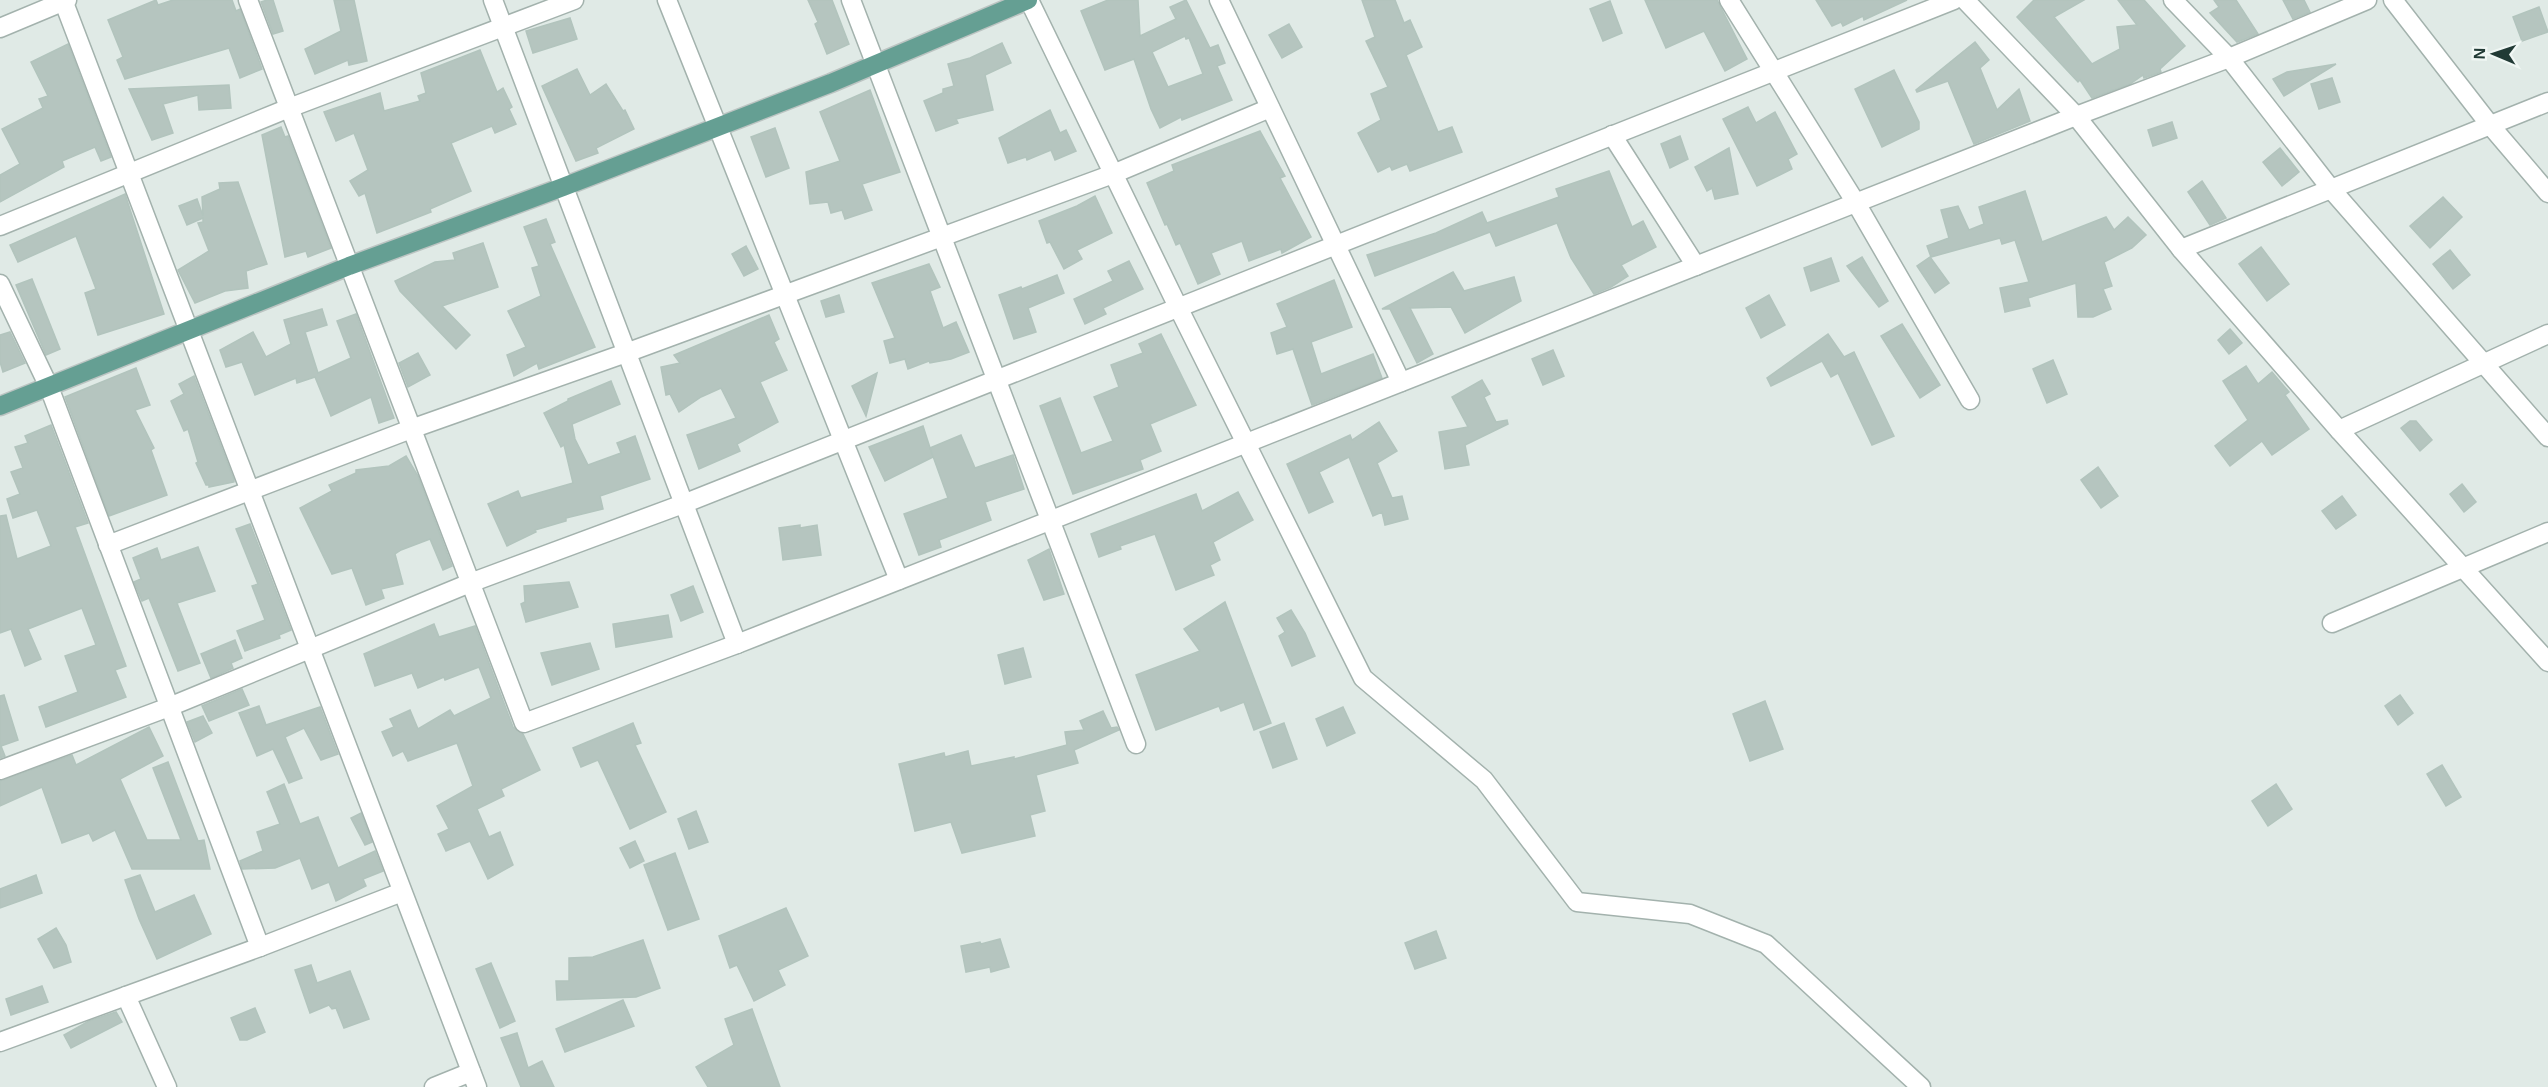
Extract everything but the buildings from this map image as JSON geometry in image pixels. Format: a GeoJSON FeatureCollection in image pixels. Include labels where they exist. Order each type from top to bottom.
{"type":"FeatureCollection","features":[{"type":"Feature","properties":{"kind":"main road"},"geometry":{"type":"LineString","coordinates":[[0,405],[349,266],[564,187],[718,127],[1029,0]]}},
{"type":"Feature","properties":{"kind":"street"},"geometry":{"type":"LineString","coordinates":[[0,28],[64,0],[474,1079],[434,1087]]}},
{"type":"Feature","properties":{"kind":"street"},"geometry":{"type":"LineString","coordinates":[[248,0],[524,723],[737,644],[2076,116],[2229,58],[2367,0]]}},
{"type":"Feature","properties":{"kind":"street"},"geometry":{"type":"LineString","coordinates":[[493,0],[737,644]]}},
{"type":"Feature","properties":{"kind":"street"},"geometry":{"type":"LineString","coordinates":[[0,226],[289,108],[574,0]]}},
{"type":"Feature","properties":{"kind":"street"},"geometry":{"type":"LineString","coordinates":[[667,0],[899,580]]}},
{"type":"Feature","properties":{"kind":"street"},"geometry":{"type":"LineString","coordinates":[[851,0],[1136,744]]}},
{"type":"Feature","properties":{"kind":"street"},"geometry":{"type":"LineString","coordinates":[[1029,0],[1178,307],[1364,678],[1484,780],[1577,902],[1690,914],[1766,944],[1921,1087]]}},
{"type":"Feature","properties":{"kind":"street"},"geometry":{"type":"LineString","coordinates":[[1219,0],[1334,246],[1401,382]]}},
{"type":"Feature","properties":{"kind":"street"},"geometry":{"type":"LineString","coordinates":[[1729,0],[1856,203],[1970,400]]}},
{"type":"Feature","properties":{"kind":"street"},"geometry":{"type":"LineString","coordinates":[[0,770],[169,707],[470,584],[683,504],[1954,0]]}},
{"type":"Feature","properties":{"kind":"street"},"geometry":{"type":"LineString","coordinates":[[1965,0],[2076,116],[2181,249],[2548,662]]}},
{"type":"Feature","properties":{"kind":"street"},"geometry":{"type":"LineString","coordinates":[[2173,0],[2229,58],[2331,189],[2548,437]]}},
{"type":"Feature","properties":{"kind":"street"},"geometry":{"type":"LineString","coordinates":[[2393,0],[2490,125],[2548,193]]}},
{"type":"Feature","properties":{"kind":"street"},"geometry":{"type":"LineString","coordinates":[[2181,249],[2548,102]]}},
{"type":"Feature","properties":{"kind":"street"},"geometry":{"type":"LineString","coordinates":[[108,545],[411,429],[626,353],[1113,174],[1270,108]]}},
{"type":"Feature","properties":{"kind":"street"},"geometry":{"type":"LineString","coordinates":[[1612,135],[1696,266]]}},
{"type":"Feature","properties":{"kind":"street"},"geometry":{"type":"LineString","coordinates":[[0,284],[49,387],[260,947]]}},
{"type":"Feature","properties":{"kind":"street"},"geometry":{"type":"LineString","coordinates":[[2340,430],[2548,334]]}},
{"type":"Feature","properties":{"kind":"street"},"geometry":{"type":"LineString","coordinates":[[2332,623],[2548,532]]}},
{"type":"Feature","properties":{"kind":"street"},"geometry":{"type":"LineString","coordinates":[[0,1042],[260,947],[402,892]]}},
{"type":"Feature","properties":{"kind":"street"},"geometry":{"type":"LineString","coordinates":[[126,996],[167,1087]]}}]}
